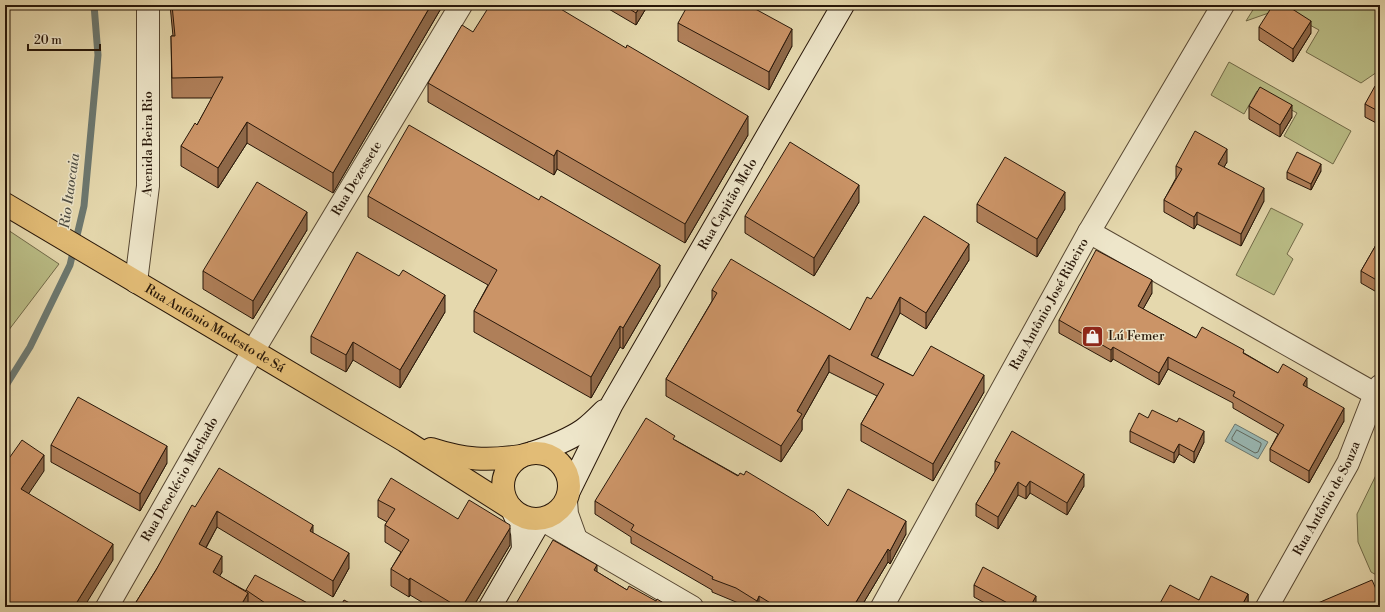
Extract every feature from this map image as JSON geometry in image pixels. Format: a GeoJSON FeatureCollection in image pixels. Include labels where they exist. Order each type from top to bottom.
{"type":"FeatureCollection","features":[{"type":"Feature","properties":{"kind":"main road","name":"Rua Antônio Modesto de Sá"},"geometry":{"type":"LineString","coordinates":[[5,204],[405,441],[512,509]]}},
{"type":"Feature","properties":{"kind":"main road","name":"Rua Antônio Modesto de Sá"},"geometry":{"type":"LineString","coordinates":[[405,441],[449,454],[482,460],[502,459],[526,454]]}},
{"type":"Feature","properties":{"kind":"main road"},"geometry":{"type":"LineString","coordinates":[[542,453],[552,456],[560,462],[570,481],[568,496],[560,510],[551,516],[541,519],[531,519],[521,515],[512,509],[506,500],[503,490],[507,470],[513,462],[526,454],[542,453]]}},
{"type":"Feature","properties":{"kind":"street","name":"Avenida Beira Rio"},"geometry":{"type":"LineString","coordinates":[[136,282],[148,186],[148,5]]}},
{"type":"Feature","properties":{"kind":"street","name":"Rua Dezessete"},"geometry":{"type":"LineString","coordinates":[[253,351],[461,5]]}},
{"type":"Feature","properties":{"kind":"street","name":"Rua Capitão Melo"},"geometry":{"type":"LineString","coordinates":[[568,496],[612,404],[843,5]]}},
{"type":"Feature","properties":{"kind":"street","name":"Rua Antônio José Ribeiro"},"geometry":{"type":"LineString","coordinates":[[882,607],[1089,232],[1222,5]]}},
{"type":"Feature","properties":{"kind":"street"},"geometry":{"type":"LineString","coordinates":[[1089,232],[1378,390]]}},
{"type":"Feature","properties":{"kind":"street","name":"Rua Deoclécio Machado"},"geometry":{"type":"LineString","coordinates":[[107,607],[253,351]]}},
{"type":"Feature","properties":{"kind":"street","name":"Rua Antônio de Souza"},"geometry":{"type":"LineString","coordinates":[[1267,607],[1348,463],[1378,390]]}},
{"type":"Feature","properties":{"kind":"street","name":"Rua Capitão Melo"},"geometry":{"type":"LineString","coordinates":[[526,454],[551,447],[576,434],[612,404]]}},
{"type":"Feature","properties":{"kind":"street"},"geometry":{"type":"LineString","coordinates":[[568,496],[566,514],[576,539]]}},
{"type":"Feature","properties":{"kind":"street"},"geometry":{"type":"LineString","coordinates":[[512,509],[522,532],[523,550]]}},
{"type":"Feature","properties":{"kind":"street"},"geometry":{"type":"LineString","coordinates":[[490,607],[541,519],[692,607]]}},
{"type":"Feature","properties":{"kind":"green space"},"geometry":{"type":"Polygon","coordinates":[[[1256,5],[1363,5],[1380,11],[1380,70],[1361,83],[1306,52],[1319,30],[1280,9],[1246,21],[1256,5]]]}},
{"type":"Feature","properties":{"kind":"green space"},"geometry":{"type":"Polygon","coordinates":[[[1229,62],[1351,131],[1333,164],[1284,136],[1297,113],[1257,91],[1244,114],[1211,95],[1229,62]]]}},
{"type":"Feature","properties":{"kind":"green space"},"geometry":{"type":"Polygon","coordinates":[[[1271,208],[1303,224],[1287,254],[1293,259],[1274,295],[1236,275],[1271,208]]]}},
{"type":"Feature","properties":{"kind":"green space"},"geometry":{"type":"Polygon","coordinates":[[[5,228],[59,264],[5,335],[5,228]]]}},
{"type":"Feature","properties":{"kind":"green space"},"geometry":{"type":"Polygon","coordinates":[[[1380,467],[1380,577],[1371,572],[1358,542],[1357,514],[1380,467]]]}},
{"type":"Feature","properties":{"kind":"water"},"geometry":{"type":"Polygon","coordinates":[[[1235,424],[1268,442],[1258,459],[1225,441],[1235,424]]]}},
{"type":"Feature","properties":{"kind":"building"},"geometry":{"type":"Polygon","coordinates":[[[172,5],[431,5],[333,173],[247,122],[218,168],[181,146],[195,123],[197,125],[223,77],[172,78],[171,36],[175,36],[172,5]]]}},
{"type":"Feature","properties":{"kind":"building"},"geometry":{"type":"Polygon","coordinates":[[[490,5],[554,5],[626,48],[627,45],[748,116],[685,224],[557,150],[554,156],[428,83],[462,25],[473,32],[490,5]]]}},
{"type":"Feature","properties":{"kind":"building"},"geometry":{"type":"Polygon","coordinates":[[[623,5],[641,5],[636,13],[623,5]]]}},
{"type":"Feature","properties":{"kind":"building"},"geometry":{"type":"Polygon","coordinates":[[[688,5],[748,5],[792,29],[769,72],[678,23],[688,5]]]}},
{"type":"Feature","properties":{"kind":"building"},"geometry":{"type":"Polygon","coordinates":[[[1273,5],[1286,5],[1311,21],[1293,49],[1259,27],[1273,5]]]}},
{"type":"Feature","properties":{"kind":"building"},"geometry":{"type":"Polygon","coordinates":[[[1375,86],[1380,88],[1380,112],[1365,104],[1375,86]]]}},
{"type":"Feature","properties":{"kind":"building"},"geometry":{"type":"Polygon","coordinates":[[[1260,87],[1292,105],[1280,125],[1249,106],[1260,87]]]}},
{"type":"Feature","properties":{"kind":"building"},"geometry":{"type":"Polygon","coordinates":[[[409,125],[539,200],[541,196],[660,265],[623,328],[620,326],[591,377],[474,311],[497,270],[368,196],[409,125]]]}},
{"type":"Feature","properties":{"kind":"building"},"geometry":{"type":"Polygon","coordinates":[[[1195,131],[1227,149],[1218,164],[1264,188],[1241,234],[1197,212],[1194,217],[1164,200],[1182,169],[1176,166],[1195,131]]]}},
{"type":"Feature","properties":{"kind":"building"},"geometry":{"type":"Polygon","coordinates":[[[790,142],[859,185],[814,258],[745,216],[790,142]]]}},
{"type":"Feature","properties":{"kind":"building"},"geometry":{"type":"Polygon","coordinates":[[[1297,152],[1321,164],[1311,184],[1287,172],[1297,152]]]}},
{"type":"Feature","properties":{"kind":"building"},"geometry":{"type":"Polygon","coordinates":[[[1005,157],[1065,192],[1037,239],[977,204],[1005,157]]]}},
{"type":"Feature","properties":{"kind":"building"},"geometry":{"type":"Polygon","coordinates":[[[257,182],[307,212],[253,301],[203,271],[257,182]]]}},
{"type":"Feature","properties":{"kind":"building"},"geometry":{"type":"Polygon","coordinates":[[[924,216],[969,244],[926,313],[900,297],[871,355],[913,376],[931,346],[984,375],[933,464],[861,424],[884,384],[829,355],[797,411],[802,414],[781,446],[666,379],[717,293],[712,290],[731,259],[850,330],[867,297],[871,299],[924,216]]]}},
{"type":"Feature","properties":{"kind":"building"},"geometry":{"type":"Polygon","coordinates":[[[1380,238],[1380,282],[1361,271],[1380,238]]]}},
{"type":"Feature","properties":{"kind":"building"},"geometry":{"type":"Polygon","coordinates":[[[1096,250],[1152,280],[1138,306],[1196,338],[1202,327],[1244,350],[1243,353],[1278,373],[1283,364],[1307,378],[1303,385],[1344,408],[1309,471],[1270,449],[1284,425],[1233,396],[1235,392],[1168,357],[1159,373],[1113,347],[1111,350],[1059,320],[1096,250]]]}},
{"type":"Feature","properties":{"kind":"building"},"geometry":{"type":"Polygon","coordinates":[[[357,252],[399,276],[403,270],[445,295],[400,370],[353,342],[346,355],[311,336],[357,252]]]}},
{"type":"Feature","properties":{"kind":"building"},"geometry":{"type":"Polygon","coordinates":[[[78,397],[167,446],[140,494],[51,445],[78,397]]]}},
{"type":"Feature","properties":{"kind":"building"},"geometry":{"type":"Polygon","coordinates":[[[1152,410],[1177,422],[1179,418],[1204,431],[1194,452],[1179,444],[1174,453],[1130,431],[1139,413],[1148,418],[1152,410]]]}},
{"type":"Feature","properties":{"kind":"building"},"geometry":{"type":"Polygon","coordinates":[[[646,418],[675,436],[673,439],[738,476],[740,473],[744,475],[746,471],[814,512],[828,526],[848,489],[906,521],[890,551],[888,549],[853,607],[777,607],[759,596],[757,601],[736,588],[712,579],[713,577],[631,530],[634,525],[595,501],[646,418]]]}},
{"type":"Feature","properties":{"kind":"building"},"geometry":{"type":"Polygon","coordinates":[[[1012,431],[1084,474],[1067,503],[1030,481],[1026,487],[1018,482],[998,517],[976,504],[1000,463],[995,461],[1012,431]]]}},
{"type":"Feature","properties":{"kind":"building"},"geometry":{"type":"Polygon","coordinates":[[[22,440],[44,455],[21,489],[113,544],[77,602],[85,607],[5,607],[5,464],[22,440]]]}},
{"type":"Feature","properties":{"kind":"building"},"geometry":{"type":"Polygon","coordinates":[[[219,468],[313,525],[310,531],[349,553],[333,581],[217,511],[199,544],[222,556],[213,572],[248,593],[240,607],[133,607],[156,570],[192,505],[195,507],[219,468]]]}},
{"type":"Feature","properties":{"kind":"building"},"geometry":{"type":"Polygon","coordinates":[[[391,478],[458,519],[469,500],[510,525],[510,528],[462,607],[458,607],[410,578],[409,580],[391,569],[409,540],[385,525],[395,509],[378,500],[391,478]]]}},
{"type":"Feature","properties":{"kind":"building"},"geometry":{"type":"Polygon","coordinates":[[[553,540],[597,565],[594,570],[627,590],[629,586],[670,607],[580,607],[575,604],[573,607],[514,607],[553,540]]]}},
{"type":"Feature","properties":{"kind":"building"},"geometry":{"type":"Polygon","coordinates":[[[983,567],[1036,596],[1030,607],[1015,607],[974,585],[983,567]]]}},
{"type":"Feature","properties":{"kind":"building"},"geometry":{"type":"Polygon","coordinates":[[[255,575],[315,607],[271,607],[246,590],[255,575]]]}},
{"type":"Feature","properties":{"kind":"building"},"geometry":{"type":"Polygon","coordinates":[[[1211,576],[1248,594],[1241,607],[1230,607],[1222,603],[1219,607],[1158,607],[1170,585],[1199,600],[1211,576]]]}},
{"type":"Feature","properties":{"kind":"building"},"geometry":{"type":"Polygon","coordinates":[[[1372,580],[1380,598],[1380,604],[1373,607],[1319,607],[1318,603],[1372,580]]]}},
{"type":"Feature","properties":{"kind":"building"},"geometry":{"type":"Polygon","coordinates":[[[344,600],[357,607],[340,607],[344,600]]]}},
{"type":"Feature","properties":{"kind":"waterway","name":"Rio Itaocaia"},"geometry":{"type":"LineString","coordinates":[[5,387],[30,347],[70,265],[84,206],[98,55],[94,5]]}},
{"type":"Feature","properties":{"kind":"place","name":"Lú Femer"},"geometry":{"type":"Point","coordinates":[1092,336]}}]}
